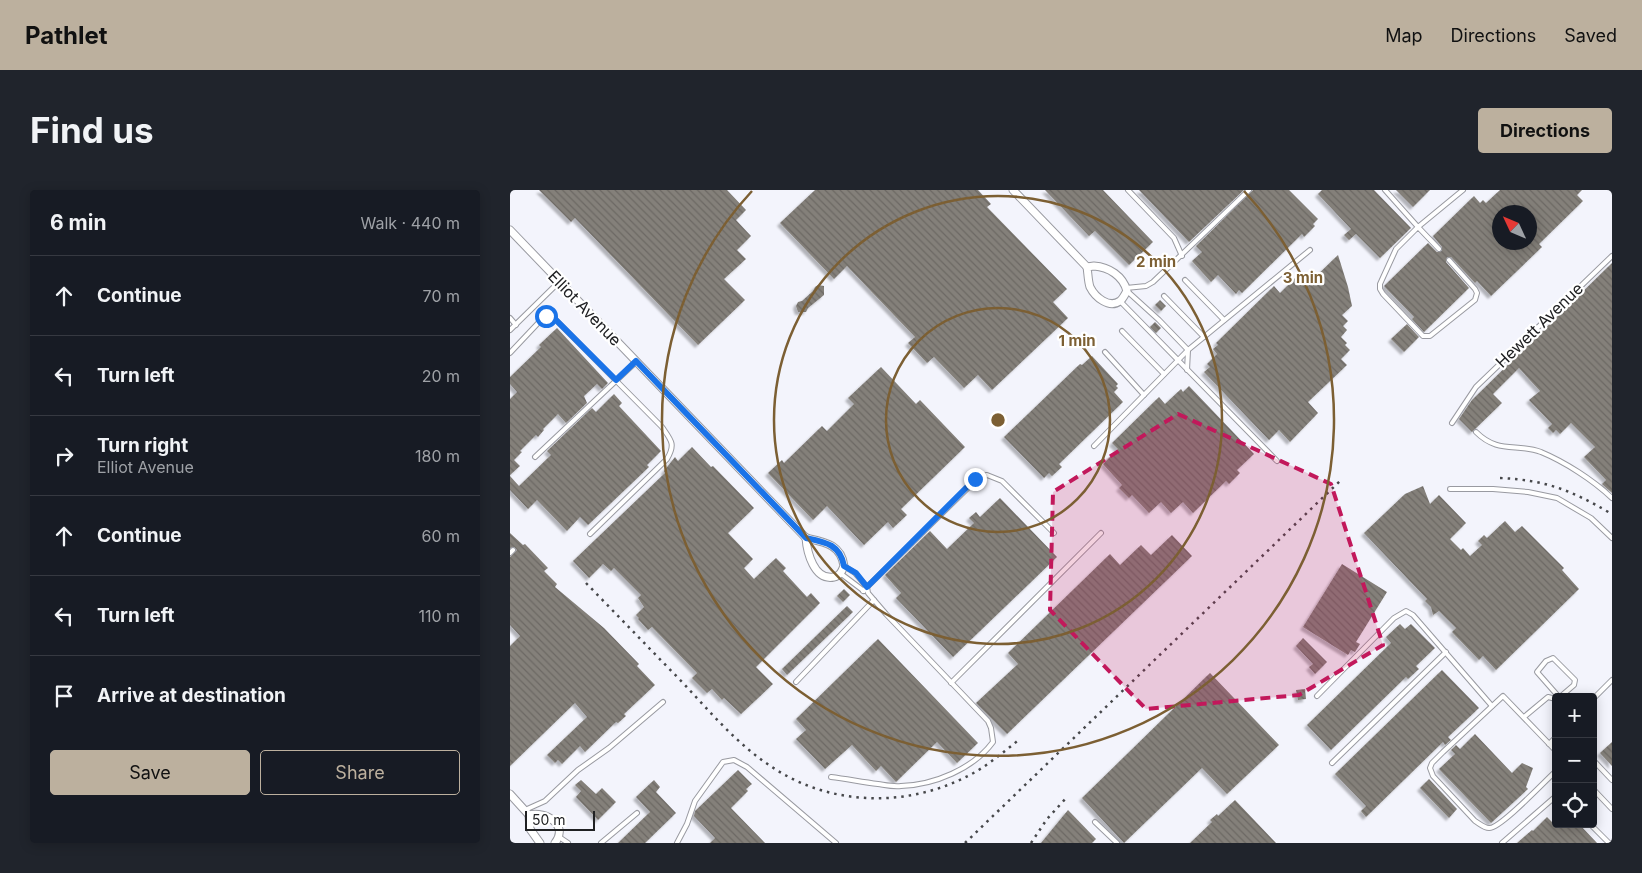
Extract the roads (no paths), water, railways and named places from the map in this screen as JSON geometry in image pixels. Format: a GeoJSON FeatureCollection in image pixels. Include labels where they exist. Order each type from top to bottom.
{"type":"FeatureCollection","features":[{"type":"Feature","properties":{"kind":"street"},"geometry":{"type":"LineString","coordinates":[[1013,190],[1087,267],[1089,284],[1096,296],[1107,303],[1120,300],[1127,289],[1118,275],[1100,266],[1087,267]]}},
{"type":"Feature","properties":{"kind":"street","name":"Elliot Avenue"},"geometry":{"type":"LineString","coordinates":[[510,230],[806,538]]}},
{"type":"Feature","properties":{"kind":"street"},"geometry":{"type":"LineString","coordinates":[[806,538],[821,541],[835,548],[842,557],[844,566],[836,577],[819,573],[810,558],[806,538]]}},
{"type":"Feature","properties":{"kind":"street"},"geometry":{"type":"LineString","coordinates":[[510,794],[527,813],[530,830],[540,843]]}},
{"type":"Feature","properties":{"kind":"street"},"geometry":{"type":"LineString","coordinates":[[527,813],[548,816],[559,830],[557,840]]}},
{"type":"Feature","properties":{"kind":"lane"},"geometry":{"type":"LineString","coordinates":[[1128,190],[1174,238],[1182,256]]}},
{"type":"Feature","properties":{"kind":"lane"},"geometry":{"type":"LineString","coordinates":[[1127,289],[1150,284],[1182,256],[1249,190]]}},
{"type":"Feature","properties":{"kind":"lane"},"geometry":{"type":"LineString","coordinates":[[1385,190],[1439,249]]}},
{"type":"Feature","properties":{"kind":"lane"},"geometry":{"type":"LineString","coordinates":[[1449,260],[1475,289],[1477,296],[1475,300],[1430,336],[1422,336],[1383,294],[1380,289],[1382,277],[1396,249],[1463,190]]}},
{"type":"Feature","properties":{"kind":"lane"},"geometry":{"type":"LineString","coordinates":[[1094,446],[1188,350],[1310,250]]}},
{"type":"Feature","properties":{"kind":"lane","name":"Hewett Avenue"},"geometry":{"type":"LineString","coordinates":[[1452,423],[1468,397],[1489,374],[1612,256]]}},
{"type":"Feature","properties":{"kind":"lane"},"geometry":{"type":"LineString","coordinates":[[1185,280],[1224,320]]}},
{"type":"Feature","properties":{"kind":"lane"},"geometry":{"type":"LineString","coordinates":[[510,330],[560,281]]}},
{"type":"Feature","properties":{"kind":"lane"},"geometry":{"type":"LineString","coordinates":[[1127,289],[1188,350],[1187,370]]}},
{"type":"Feature","properties":{"kind":"lane"},"geometry":{"type":"LineString","coordinates":[[1164,296],[1204,337]]}},
{"type":"Feature","properties":{"kind":"lane"},"geometry":{"type":"LineString","coordinates":[[1120,300],[1277,461]]}},
{"type":"Feature","properties":{"kind":"lane"},"geometry":{"type":"LineString","coordinates":[[510,353],[546,316],[554,318],[616,380],[662,428],[670,439],[672,451],[667,459],[590,534]]}},
{"type":"Feature","properties":{"kind":"lane"},"geometry":{"type":"LineString","coordinates":[[510,318],[516,324]]}},
{"type":"Feature","properties":{"kind":"lane"},"geometry":{"type":"LineString","coordinates":[[1122,332],[1164,374]]}},
{"type":"Feature","properties":{"kind":"lane"},"geometry":{"type":"LineString","coordinates":[[1105,352],[1144,395]]}},
{"type":"Feature","properties":{"kind":"lane"},"geometry":{"type":"LineString","coordinates":[[535,457],[636,361]]}},
{"type":"Feature","properties":{"kind":"lane"},"geometry":{"type":"LineString","coordinates":[[1476,432],[1482,438],[1498,447],[1540,452],[1574,470],[1612,498]]}},
{"type":"Feature","properties":{"kind":"lane"},"geometry":{"type":"LineString","coordinates":[[863,591],[979,477],[987,475],[1002,481],[1054,533]]}},
{"type":"Feature","properties":{"kind":"lane"},"geometry":{"type":"LineString","coordinates":[[1450,489],[1493,489],[1528,492],[1557,498],[1591,518],[1612,538]]}},
{"type":"Feature","properties":{"kind":"lane"},"geometry":{"type":"LineString","coordinates":[[950,683],[1101,533]]}},
{"type":"Feature","properties":{"kind":"lane"},"geometry":{"type":"LineString","coordinates":[[844,566],[856,573],[867,587],[868,593]]}},
{"type":"Feature","properties":{"kind":"lane"},"geometry":{"type":"LineString","coordinates":[[831,777],[900,787],[927,782],[945,776],[980,756],[993,742],[988,721],[950,683],[868,593],[840,573]]}},
{"type":"Feature","properties":{"kind":"lane"},"geometry":{"type":"LineString","coordinates":[[796,682],[874,600]]}},
{"type":"Feature","properties":{"kind":"lane"},"geometry":{"type":"LineString","coordinates":[[1318,696],[1394,618],[1406,612],[1413,615],[1492,706]]}},
{"type":"Feature","properties":{"kind":"lane"},"geometry":{"type":"LineString","coordinates":[[1332,763],[1446,652]]}},
{"type":"Feature","properties":{"kind":"lane"},"geometry":{"type":"LineString","coordinates":[[1553,658],[1575,680],[1574,685],[1558,697],[1537,672],[1546,661],[1553,658]]}},
{"type":"Feature","properties":{"kind":"lane"},"geometry":{"type":"LineString","coordinates":[[1597,695],[1612,680]]}},
{"type":"Feature","properties":{"kind":"lane"},"geometry":{"type":"LineString","coordinates":[[1552,747],[1503,696],[1443,752],[1432,763],[1430,768],[1433,776],[1475,821],[1483,827],[1490,828],[1495,827],[1552,775]]}},
{"type":"Feature","properties":{"kind":"lane"},"geometry":{"type":"LineString","coordinates":[[1523,716],[1548,697],[1552,697]]}},
{"type":"Feature","properties":{"kind":"lane"},"geometry":{"type":"LineString","coordinates":[[527,813],[545,801],[578,770],[609,748],[663,702]]}},
{"type":"Feature","properties":{"kind":"lane"},"geometry":{"type":"LineString","coordinates":[[1549,744],[1555,738]]}},
{"type":"Feature","properties":{"kind":"lane"},"geometry":{"type":"LineString","coordinates":[[677,843],[688,824],[695,801],[723,762],[728,760],[734,760],[747,767],[836,843]]}},
{"type":"Feature","properties":{"kind":"lane"},"geometry":{"type":"LineString","coordinates":[[1597,764],[1612,780]]}},
{"type":"Feature","properties":{"kind":"lane"},"geometry":{"type":"LineString","coordinates":[[1597,793],[1612,808]]}},
{"type":"Feature","properties":{"kind":"lane"},"geometry":{"type":"LineString","coordinates":[[1502,843],[1552,799]]}},
{"type":"Feature","properties":{"kind":"lane"},"geometry":{"type":"LineString","coordinates":[[601,843],[637,813]]}},
{"type":"Feature","properties":{"kind":"lane"},"geometry":{"type":"LineString","coordinates":[[1095,822],[1117,843]]}},
{"type":"Feature","properties":{"kind":"lane"},"geometry":{"type":"LineString","coordinates":[[1594,828],[1608,843]]}},
{"type":"Feature","properties":{"kind":"lane"},"geometry":{"type":"LineString","coordinates":[[557,840],[568,843]]}},
{"type":"Feature","properties":{"kind":"railway"},"geometry":{"type":"LineString","coordinates":[[1500,478],[1531,481],[1570,492],[1610,513]]}},
{"type":"Feature","properties":{"kind":"railway"},"geometry":{"type":"LineString","coordinates":[[965,843],[1341,480]]}},
{"type":"Feature","properties":{"kind":"railway"},"geometry":{"type":"LineString","coordinates":[[586,583],[725,728],[748,749],[772,767],[796,780],[821,790],[847,796],[874,798],[901,797],[927,792],[953,783],[977,771],[1020,739]]}},
{"type":"Feature","properties":{"kind":"railway"},"geometry":{"type":"LineString","coordinates":[[1031,843],[1047,819],[1068,796]]}}]}
